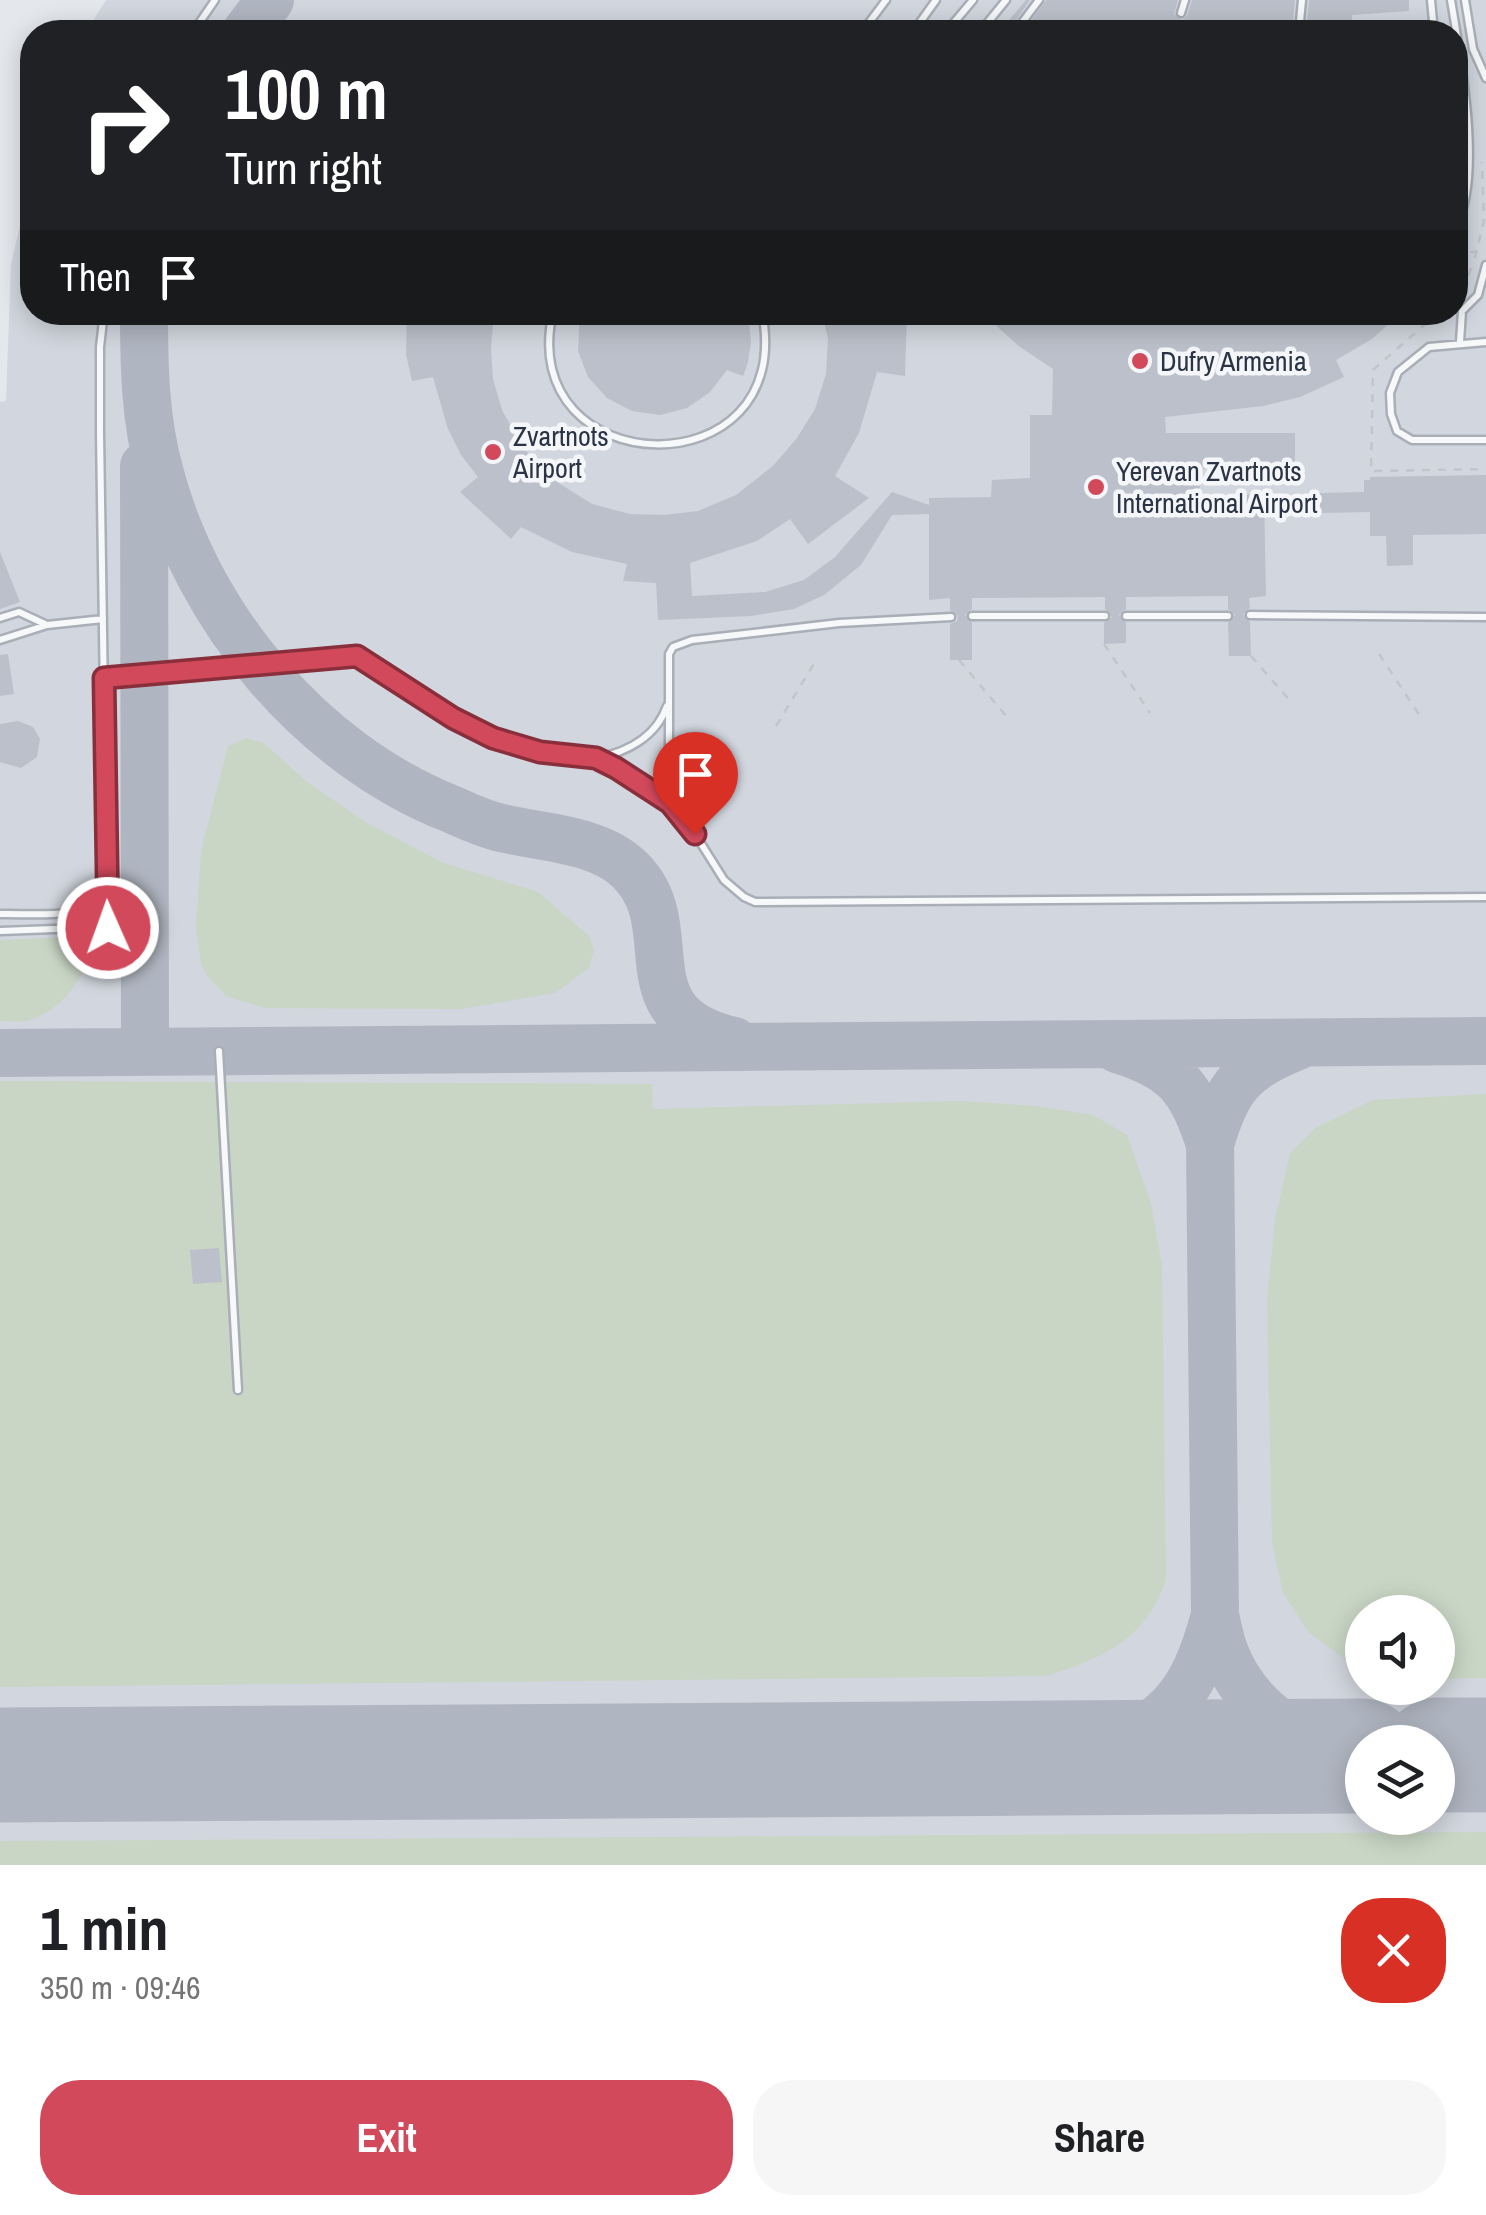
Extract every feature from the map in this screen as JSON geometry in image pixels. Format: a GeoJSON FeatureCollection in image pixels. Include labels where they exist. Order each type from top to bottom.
{"type":"FeatureCollection","features":[{"type":"Feature","properties":{"kind":"lane"},"geometry":{"type":"LineString","coordinates":[[956,20],[973,0]]}},
{"type":"Feature","properties":{"kind":"lane"},"geometry":{"type":"LineString","coordinates":[[990,20],[1006,0]]}},
{"type":"Feature","properties":{"kind":"lane"},"geometry":{"type":"LineString","coordinates":[[1181,13],[1185,0]]}},
{"type":"Feature","properties":{"kind":"lane"},"geometry":{"type":"LineString","coordinates":[[1466,0],[1473,48],[1486,78]]}},
{"type":"Feature","properties":{"kind":"lane"},"geometry":{"type":"LineString","coordinates":[[1482,295],[1486,265]]}},
{"type":"Feature","properties":{"kind":"lane"},"geometry":{"type":"LineString","coordinates":[[0,931],[108,928],[102,325]]}},
{"type":"Feature","properties":{"kind":"lane"},"geometry":{"type":"LineString","coordinates":[[553,325],[550,351],[567,398],[604,433],[652,447],[702,438],[742,407],[764,362],[764,325]]}},
{"type":"Feature","properties":{"kind":"lane"},"geometry":{"type":"LineString","coordinates":[[1460,342],[1461,325]]}},
{"type":"Feature","properties":{"kind":"lane"},"geometry":{"type":"LineString","coordinates":[[1486,342],[1429,347],[1398,372],[1390,393],[1396,431],[1412,440],[1486,440]]}},
{"type":"Feature","properties":{"kind":"lane"},"geometry":{"type":"LineString","coordinates":[[0,618],[19,612],[46,625]]}},
{"type":"Feature","properties":{"kind":"lane"},"geometry":{"type":"LineString","coordinates":[[1250,615],[1486,616]]}},
{"type":"Feature","properties":{"kind":"lane"},"geometry":{"type":"LineString","coordinates":[[972,616],[1104,616]]}},
{"type":"Feature","properties":{"kind":"lane"},"geometry":{"type":"LineString","coordinates":[[1126,616],[1228,616]]}},
{"type":"Feature","properties":{"kind":"lane"},"geometry":{"type":"LineString","coordinates":[[670,803],[670,654],[681,643],[839,623],[950,617]]}},
{"type":"Feature","properties":{"kind":"lane"},"geometry":{"type":"LineString","coordinates":[[0,640],[46,625],[104,619]]}},
{"type":"Feature","properties":{"kind":"lane"},"geometry":{"type":"LineString","coordinates":[[104,678],[357,656],[453,718],[493,738],[540,752],[596,758],[619,754],[640,741],[656,728],[669,702]]}},
{"type":"Feature","properties":{"kind":"lane"},"geometry":{"type":"LineString","coordinates":[[596,758],[670,803],[734,890],[756,902],[1486,897]]}},
{"type":"Feature","properties":{"kind":"lane"},"geometry":{"type":"LineString","coordinates":[[0,914],[84,909],[99,904],[107,895]]}},
{"type":"Feature","properties":{"kind":"lane"},"geometry":{"type":"LineString","coordinates":[[219,1051],[238,1390]]}},
{"type":"Feature","properties":{"kind":"path"},"geometry":{"type":"LineString","coordinates":[[1468,277],[1484,220],[1482,163]]}},
{"type":"Feature","properties":{"kind":"path"},"geometry":{"type":"LineString","coordinates":[[1468,253],[1477,251]]}},
{"type":"Feature","properties":{"kind":"path"},"geometry":{"type":"LineString","coordinates":[[1104,644],[1150,714]]}},
{"type":"Feature","properties":{"kind":"path"},"geometry":{"type":"LineString","coordinates":[[1379,654],[1422,719]]}},
{"type":"Feature","properties":{"kind":"path"},"geometry":{"type":"LineString","coordinates":[[1251,656],[1293,704]]}},
{"type":"Feature","properties":{"kind":"path"},"geometry":{"type":"LineString","coordinates":[[959,660],[1007,718]]}},
{"type":"Feature","properties":{"kind":"path"},"geometry":{"type":"LineString","coordinates":[[776,726],[816,662]]}},
{"type":"Feature","properties":{"kind":"shaded area"},"geometry":{"type":"Polygon","coordinates":[[[106,0],[1486,0],[1486,1865],[0,1865],[0,402],[6,401],[11,264],[20,226],[20,325],[1468,325],[1468,20],[94,20],[106,0]]]}},
{"type":"Feature","properties":{"kind":"green space"},"geometry":{"type":"Polygon","coordinates":[[[246,738],[264,743],[307,782],[367,823],[444,863],[538,892],[589,936],[594,950],[589,968],[555,993],[461,1009],[264,1008],[226,996],[201,964],[196,928],[201,851],[228,746],[246,738]]]}},
{"type":"Feature","properties":{"kind":"green space"},"geometry":{"type":"Polygon","coordinates":[[[95,936],[82,974],[56,1005],[29,1020],[0,1021],[0,940],[95,936]]]}},
{"type":"Feature","properties":{"kind":"green space"},"geometry":{"type":"Polygon","coordinates":[[[0,1081],[652,1084],[653,1109],[960,1101],[1093,1115],[1127,1135],[1151,1203],[1162,1266],[1166,1579],[1158,1600],[1120,1644],[1086,1662],[1046,1676],[0,1687],[0,1081]]]}},
{"type":"Feature","properties":{"kind":"green space"},"geometry":{"type":"Polygon","coordinates":[[[1486,1094],[1486,1678],[1455,1679],[1455,1595],[1345,1595],[1345,1658],[1309,1633],[1283,1593],[1272,1542],[1267,1301],[1275,1220],[1290,1153],[1315,1128],[1373,1100],[1486,1094]]]}},
{"type":"Feature","properties":{"kind":"green space"},"geometry":{"type":"Polygon","coordinates":[[[1486,1832],[1486,1865],[0,1865],[0,1841],[1486,1832]]]}},
{"type":"Feature","properties":{"kind":"building"},"geometry":{"type":"Polygon","coordinates":[[[1026,0],[1030,0],[1016,20],[1009,20],[1026,0]]]}},
{"type":"Feature","properties":{"kind":"building"},"geometry":{"type":"Polygon","coordinates":[[[1046,0],[1178,0],[1174,14],[1182,20],[1032,20],[1046,0]]]}},
{"type":"Feature","properties":{"kind":"building"},"geometry":{"type":"Polygon","coordinates":[[[1192,0],[1295,0],[1293,20],[1182,20],[1192,0]]]}},
{"type":"Feature","properties":{"kind":"building"},"geometry":{"type":"Polygon","coordinates":[[[1309,0],[1409,0],[1409,11],[1352,15],[1352,20],[1307,20],[1309,0]]]}},
{"type":"Feature","properties":{"kind":"building"},"geometry":{"type":"Polygon","coordinates":[[[407,325],[493,325],[493,379],[502,410],[523,448],[557,482],[592,504],[630,514],[663,515],[698,511],[736,495],[773,466],[797,438],[815,409],[826,374],[825,325],[907,325],[905,376],[877,372],[859,433],[835,476],[869,498],[808,544],[790,519],[757,541],[690,563],[692,596],[765,592],[804,580],[835,557],[892,492],[929,505],[929,498],[991,497],[992,480],[1030,478],[1030,415],[1052,415],[1053,369],[995,325],[1388,325],[1336,360],[1344,377],[1300,397],[1263,406],[1165,417],[1166,433],[1295,433],[1295,468],[1199,469],[1200,496],[1264,494],[1266,596],[1249,598],[1250,608],[1243,614],[1250,622],[1251,656],[1229,656],[1228,623],[1235,615],[1228,609],[1228,596],[1126,597],[1126,609],[1119,615],[1126,623],[1126,643],[1104,644],[1104,623],[1112,617],[1105,609],[1105,597],[972,598],[972,609],[965,615],[972,623],[972,660],[950,660],[950,624],[958,616],[950,610],[950,598],[929,600],[929,514],[892,515],[861,565],[824,595],[794,609],[751,616],[658,620],[656,583],[623,581],[627,564],[572,552],[521,527],[511,539],[460,492],[478,477],[448,429],[433,377],[412,381],[406,355],[407,325]]]}},
{"type":"Feature","properties":{"kind":"building"},"geometry":{"type":"Polygon","coordinates":[[[579,325],[749,325],[751,342],[743,376],[727,370],[710,392],[687,408],[660,415],[632,411],[607,398],[588,377],[578,351],[579,325]]]}},
{"type":"Feature","properties":{"kind":"building"},"geometry":{"type":"Polygon","coordinates":[[[1486,475],[1486,534],[1413,535],[1413,565],[1387,566],[1386,536],[1370,536],[1370,512],[1320,513],[1320,493],[1364,492],[1364,480],[1370,477],[1486,475]]]}},
{"type":"Feature","properties":{"kind":"building"},"geometry":{"type":"Polygon","coordinates":[[[0,552],[20,602],[0,609],[0,552]]]}},
{"type":"Feature","properties":{"kind":"building"},"geometry":{"type":"Polygon","coordinates":[[[8,654],[14,694],[0,696],[0,655],[8,654]]]}},
{"type":"Feature","properties":{"kind":"building"},"geometry":{"type":"Polygon","coordinates":[[[18,721],[33,727],[40,739],[37,757],[21,768],[0,762],[0,724],[18,721]]]}},
{"type":"Feature","properties":{"kind":"building"},"geometry":{"type":"Polygon","coordinates":[[[219,1248],[222,1282],[193,1284],[190,1250],[219,1248]]]}},
{"type":"Feature","properties":{"kind":"taxiway"},"geometry":{"type":"LineString","coordinates":[[255,20],[270,0]]}},
{"type":"Feature","properties":{"kind":"taxiway"},"geometry":{"type":"LineString","coordinates":[[144,325],[151,431],[177,524],[201,577],[266,674],[351,753],[400,784],[488,824],[583,844],[615,858],[646,892],[655,917],[665,990],[677,1011],[698,1028],[734,1041]]}},
{"type":"Feature","properties":{"kind":"taxiway"},"geometry":{"type":"LineString","coordinates":[[144,466],[145,1052]]}},
{"type":"Feature","properties":{"kind":"taxiway"},"geometry":{"type":"LineString","coordinates":[[0,1053],[1486,1041]]}},
{"type":"Feature","properties":{"kind":"taxiway"},"geometry":{"type":"LineString","coordinates":[[1117,1049],[1154,1063],[1178,1082],[1196,1108],[1210,1144],[1224,1106],[1240,1081],[1264,1062],[1300,1045]]}},
{"type":"Feature","properties":{"kind":"taxiway"},"geometry":{"type":"LineString","coordinates":[[1085,1758],[1136,1733],[1172,1706],[1196,1669],[1215,1615],[1210,1144]]}},
{"type":"Feature","properties":{"kind":"taxiway"},"geometry":{"type":"LineString","coordinates":[[1215,1615],[1223,1648],[1235,1673],[1262,1708],[1299,1735],[1345,1752]]}},
{"type":"Feature","properties":{"kind":"runway"},"geometry":{"type":"LineString","coordinates":[[1455,1755],[1486,1755]]}},
{"type":"Feature","properties":{"kind":"runway"},"geometry":{"type":"LineString","coordinates":[[0,1765],[1345,1756]]}},
{"type":"Feature","properties":{"kind":"place","name":"Dufry Armenia"},"geometry":{"type":"Point","coordinates":[1140,361]}},
{"type":"Feature","properties":{"kind":"place","name":"Zvartnots Airport"},"geometry":{"type":"Point","coordinates":[493,452]}},
{"type":"Feature","properties":{"kind":"place","name":"Yerevan Zvartnots International Airport"},"geometry":{"type":"Point","coordinates":[1096,487]}},
{"type":"Feature","properties":{"kind":"route"},"geometry":{"type":"LineString","coordinates":[[108,928],[104,678],[357,656],[453,718],[493,738],[540,752],[596,758],[616,768],[670,803],[695,834]]}}]}
